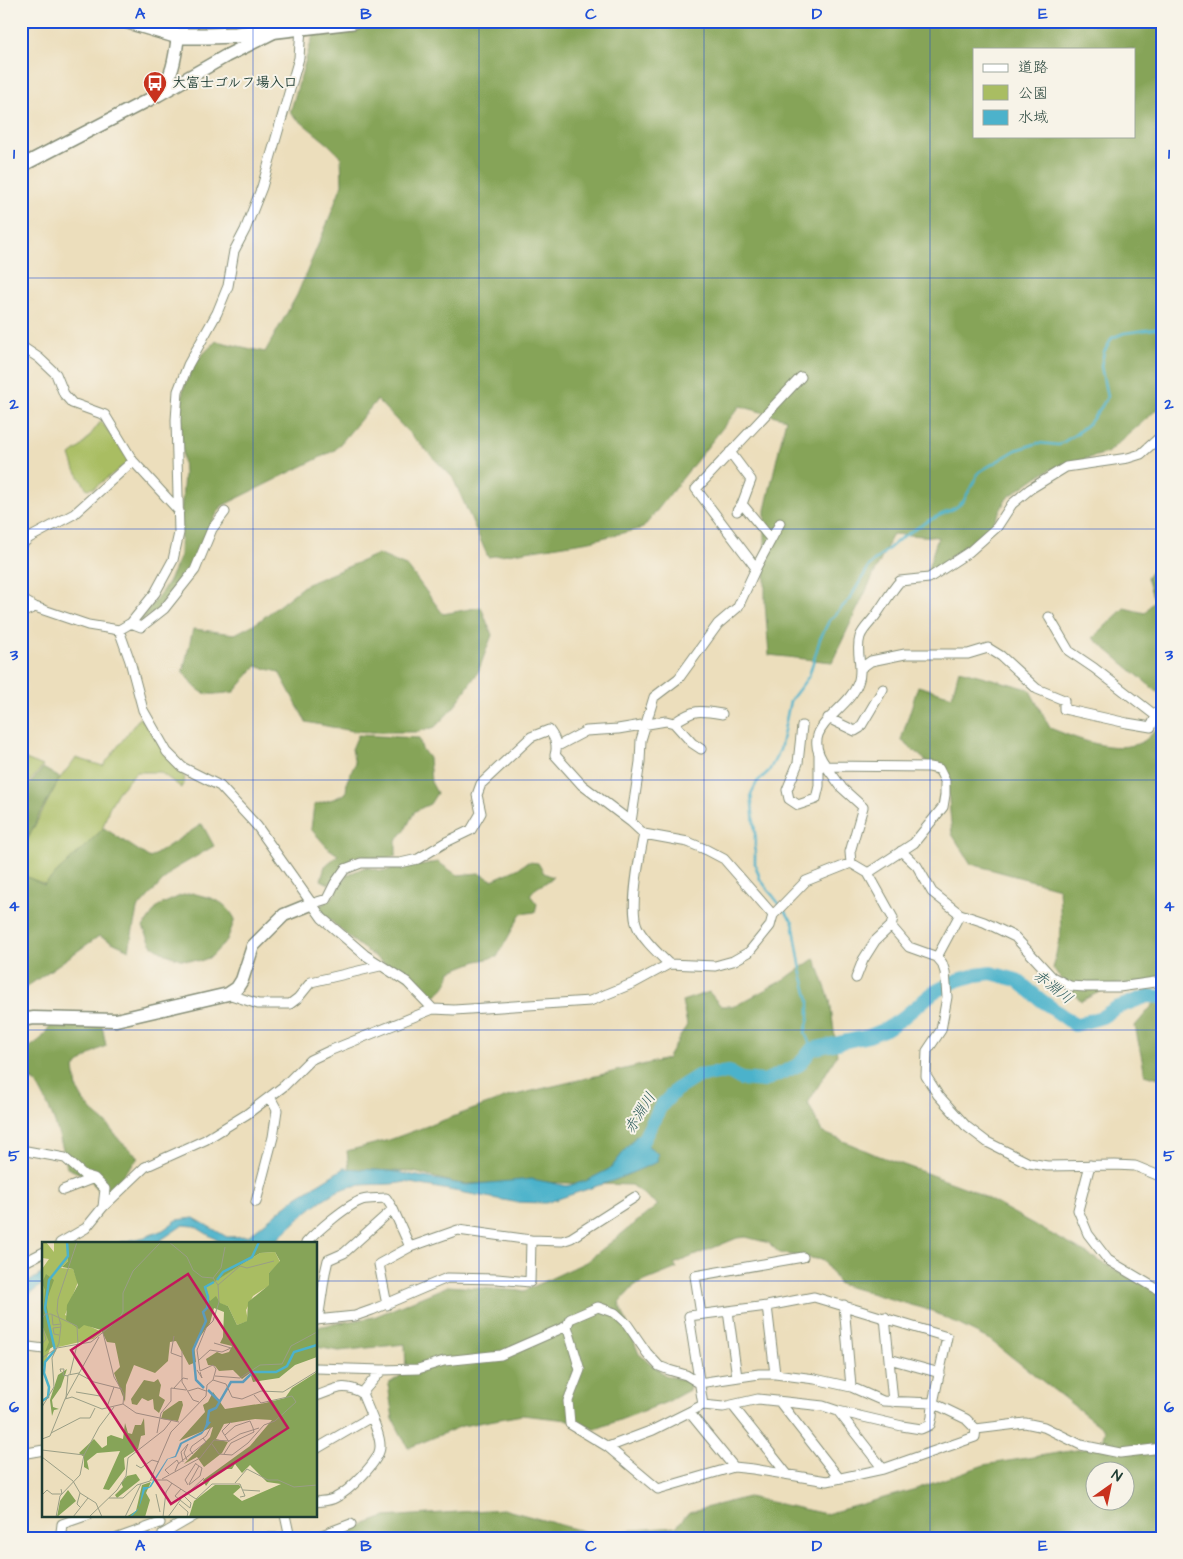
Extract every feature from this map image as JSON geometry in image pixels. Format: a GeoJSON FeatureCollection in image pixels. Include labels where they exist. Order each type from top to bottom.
{"type":"FeatureCollection","features":[{"type":"Feature","properties":{"kind":"main road"},"geometry":{"type":"LineString","coordinates":[[128,21],[178,36],[236,35],[353,21]]}},
{"type":"Feature","properties":{"kind":"street"},"geometry":{"type":"LineString","coordinates":[[21,26],[28,21]]}},
{"type":"Feature","properties":{"kind":"street"},"geometry":{"type":"LineString","coordinates":[[21,599],[35,608],[88,625],[119,630],[131,623],[156,593],[173,560],[179,533],[176,420],[178,391],[188,365],[217,313],[228,286],[234,251],[245,230],[262,187],[299,58],[301,27]]}},
{"type":"Feature","properties":{"kind":"street"},"geometry":{"type":"LineString","coordinates":[[21,166],[158,95],[226,56],[279,30]]}},
{"type":"Feature","properties":{"kind":"street"},"geometry":{"type":"LineString","coordinates":[[158,95],[166,85],[173,70],[178,36]]}},
{"type":"Feature","properties":{"kind":"street"},"geometry":{"type":"LineString","coordinates":[[21,346],[39,358],[56,374],[64,394],[72,403],[105,415],[133,461],[179,511]]}},
{"type":"Feature","properties":{"kind":"street"},"geometry":{"type":"LineString","coordinates":[[756,568],[696,489],[801,377]]}},
{"type":"Feature","properties":{"kind":"street"},"geometry":{"type":"LineString","coordinates":[[802,726],[798,763],[787,790],[790,799],[798,805],[816,799],[819,786],[818,733],[828,718],[846,702],[858,684],[861,668],[860,636],[900,580],[929,578],[969,552],[997,527],[1012,504],[1030,489],[1066,467],[1101,463],[1141,454],[1162,435]]}},
{"type":"Feature","properties":{"kind":"street"},"geometry":{"type":"LineString","coordinates":[[730,452],[751,480],[739,507],[771,539]]}},
{"type":"Feature","properties":{"kind":"street"},"geometry":{"type":"LineString","coordinates":[[21,545],[29,538],[74,514],[133,461]]}},
{"type":"Feature","properties":{"kind":"street"},"geometry":{"type":"LineString","coordinates":[[131,623],[140,628],[164,609],[178,593],[195,570],[212,529],[225,512]]}},
{"type":"Feature","properties":{"kind":"street"},"geometry":{"type":"LineString","coordinates":[[631,822],[640,762],[641,740],[654,697],[678,678],[718,624],[738,606],[780,523]]}},
{"type":"Feature","properties":{"kind":"street"},"geometry":{"type":"LineString","coordinates":[[21,614],[35,608]]}},
{"type":"Feature","properties":{"kind":"street"},"geometry":{"type":"LineString","coordinates":[[861,668],[871,662],[905,654],[968,654],[988,648],[1001,656],[1037,689],[1064,700],[1064,709],[1151,727],[1156,716],[1069,651],[1049,617]]}},
{"type":"Feature","properties":{"kind":"street"},"geometry":{"type":"LineString","coordinates":[[119,630],[130,661],[143,710],[167,752],[182,766],[198,776],[212,781],[230,796],[257,826],[322,918],[380,966],[407,982],[434,1009]]}},
{"type":"Feature","properties":{"kind":"street"},"geometry":{"type":"LineString","coordinates":[[828,718],[855,730],[860,728],[883,689]]}},
{"type":"Feature","properties":{"kind":"street"},"geometry":{"type":"LineString","coordinates":[[556,747],[586,731],[666,722],[674,723],[698,710],[722,714]]}},
{"type":"Feature","properties":{"kind":"street"},"geometry":{"type":"LineString","coordinates":[[674,723],[692,743],[701,748]]}},
{"type":"Feature","properties":{"kind":"street"},"geometry":{"type":"LineString","coordinates":[[21,1020],[34,1018],[116,1020],[228,994],[237,988],[242,980],[253,946],[284,915],[327,898],[345,870],[361,863],[400,863],[418,859],[471,830],[481,813],[478,795],[481,784],[531,737],[549,730],[555,738],[555,756],[582,785],[644,834],[688,842],[724,859],[774,913]]}},
{"type":"Feature","properties":{"kind":"street"},"geometry":{"type":"LineString","coordinates":[[819,754],[842,788],[864,807],[850,852],[851,863]]}},
{"type":"Feature","properties":{"kind":"street"},"geometry":{"type":"LineString","coordinates":[[826,766],[929,767],[939,769],[945,781],[943,807],[914,843],[868,873]]}},
{"type":"Feature","properties":{"kind":"street"},"geometry":{"type":"LineString","coordinates":[[644,834],[636,880],[636,926],[650,945],[670,964]]}},
{"type":"Feature","properties":{"kind":"street"},"geometry":{"type":"LineString","coordinates":[[901,851],[917,866],[932,892],[960,914],[984,922],[1015,937],[1052,977],[1070,986],[1119,988],[1162,981]]}},
{"type":"Feature","properties":{"kind":"street"},"geometry":{"type":"LineString","coordinates":[[851,863],[868,873],[893,918],[891,926],[875,941],[863,960],[856,978]]}},
{"type":"Feature","properties":{"kind":"street"},"geometry":{"type":"LineString","coordinates":[[62,1242],[86,1228],[103,1207],[145,1167],[205,1140],[247,1114],[284,1086],[310,1060],[434,1009],[454,1010],[590,1001],[634,983],[670,964],[715,966],[732,961],[749,952],[770,926],[774,913],[806,881],[851,863]]}},
{"type":"Feature","properties":{"kind":"street"},"geometry":{"type":"LineString","coordinates":[[937,957],[960,914]]}},
{"type":"Feature","properties":{"kind":"street"},"geometry":{"type":"LineString","coordinates":[[891,926],[909,947],[937,957],[942,963],[945,972],[947,997],[941,1030],[927,1051],[926,1076],[938,1095],[966,1126],[987,1142],[1029,1163],[1047,1166],[1135,1166],[1162,1176]]}},
{"type":"Feature","properties":{"kind":"street"},"geometry":{"type":"LineString","coordinates":[[228,994],[258,1004],[290,1004],[298,998],[311,982],[380,966]]}},
{"type":"Feature","properties":{"kind":"street"},"geometry":{"type":"LineString","coordinates":[[256,1202],[273,1137],[277,1110],[270,1096]]}},
{"type":"Feature","properties":{"kind":"street"},"geometry":{"type":"LineString","coordinates":[[21,1150],[65,1158],[84,1175],[94,1178],[105,1189],[103,1207]]}},
{"type":"Feature","properties":{"kind":"street"},"geometry":{"type":"LineString","coordinates":[[1090,1165],[1078,1210],[1088,1234],[1108,1260],[1162,1292]]}},
{"type":"Feature","properties":{"kind":"street"},"geometry":{"type":"LineString","coordinates":[[63,1190],[94,1178]]}},
{"type":"Feature","properties":{"kind":"street"},"geometry":{"type":"LineString","coordinates":[[387,1305],[379,1264],[410,1246],[458,1230],[531,1240],[562,1241],[571,1238],[635,1197]]}},
{"type":"Feature","properties":{"kind":"street"},"geometry":{"type":"LineString","coordinates":[[307,1242],[332,1220],[358,1202],[365,1199],[386,1198],[410,1246]]}},
{"type":"Feature","properties":{"kind":"street"},"geometry":{"type":"LineString","coordinates":[[318,1314],[328,1260],[344,1254],[393,1209]]}},
{"type":"Feature","properties":{"kind":"street"},"geometry":{"type":"LineString","coordinates":[[318,1320],[355,1316],[387,1305],[447,1278],[530,1282],[531,1240]]}},
{"type":"Feature","properties":{"kind":"street"},"geometry":{"type":"LineString","coordinates":[[21,1264],[42,1253]]}},
{"type":"Feature","properties":{"kind":"street"},"geometry":{"type":"LineString","coordinates":[[700,1314],[696,1276],[803,1257]]}},
{"type":"Feature","properties":{"kind":"street"},"geometry":{"type":"LineString","coordinates":[[608,1448],[648,1432],[703,1405],[733,1406],[758,1399],[823,1406],[921,1429],[930,1425],[947,1336],[814,1297],[767,1306],[689,1316],[703,1405]]}},
{"type":"Feature","properties":{"kind":"street"},"geometry":{"type":"LineString","coordinates":[[844,1305],[851,1387]]}},
{"type":"Feature","properties":{"kind":"street"},"geometry":{"type":"LineString","coordinates":[[767,1306],[775,1374]]}},
{"type":"Feature","properties":{"kind":"street"},"geometry":{"type":"LineString","coordinates":[[598,1307],[615,1313],[627,1324],[647,1353],[659,1366],[686,1375],[699,1383],[775,1374],[815,1379],[851,1387],[883,1401],[933,1403],[966,1419],[976,1429],[975,1437],[973,1438],[883,1469],[827,1481],[734,1467],[658,1489],[608,1448],[570,1424],[568,1401],[580,1370],[567,1326],[570,1319],[598,1307]]}},
{"type":"Feature","properties":{"kind":"street"},"geometry":{"type":"LineString","coordinates":[[728,1311],[737,1377]]}},
{"type":"Feature","properties":{"kind":"street"},"geometry":{"type":"LineString","coordinates":[[885,1317],[893,1402]]}},
{"type":"Feature","properties":{"kind":"street"},"geometry":{"type":"LineString","coordinates":[[318,1368],[418,1369],[444,1361],[500,1356],[567,1326]]}},
{"type":"Feature","properties":{"kind":"street"},"geometry":{"type":"LineString","coordinates":[[21,1346],[42,1348]]}},
{"type":"Feature","properties":{"kind":"street"},"geometry":{"type":"LineString","coordinates":[[889,1359],[940,1374]]}},
{"type":"Feature","properties":{"kind":"street"},"geometry":{"type":"LineString","coordinates":[[362,1393],[382,1370]]}},
{"type":"Feature","properties":{"kind":"street"},"geometry":{"type":"LineString","coordinates":[[318,1395],[339,1387],[352,1388],[362,1393],[380,1440],[377,1460],[351,1486],[336,1498],[318,1502]]}},
{"type":"Feature","properties":{"kind":"street"},"geometry":{"type":"LineString","coordinates":[[779,1401],[838,1478]]}},
{"type":"Feature","properties":{"kind":"street"},"geometry":{"type":"LineString","coordinates":[[733,1406],[787,1474]]}},
{"type":"Feature","properties":{"kind":"street"},"geometry":{"type":"LineString","coordinates":[[838,1411],[883,1469]]}},
{"type":"Feature","properties":{"kind":"street"},"geometry":{"type":"LineString","coordinates":[[689,1412],[734,1467]]}},
{"type":"Feature","properties":{"kind":"street"},"geometry":{"type":"LineString","coordinates":[[318,1448],[371,1417]]}},
{"type":"Feature","properties":{"kind":"street"},"geometry":{"type":"LineString","coordinates":[[976,1429],[1025,1423],[1044,1427],[1082,1445],[1120,1453],[1162,1448]]}},
{"type":"Feature","properties":{"kind":"street"},"geometry":{"type":"LineString","coordinates":[[21,1454],[42,1450]]}},
{"type":"Feature","properties":{"kind":"street"},"geometry":{"type":"LineString","coordinates":[[64,1538],[61,1532],[62,1524],[85,1516]]}},
{"type":"Feature","properties":{"kind":"street"},"geometry":{"type":"LineString","coordinates":[[118,1538],[158,1519],[164,1536],[194,1516]]}},
{"type":"Feature","properties":{"kind":"street"},"geometry":{"type":"LineString","coordinates":[[285,1516],[290,1538]]}},
{"type":"Feature","properties":{"kind":"street"},"geometry":{"type":"LineString","coordinates":[[297,1538],[322,1535],[351,1524]]}},
{"type":"Feature","properties":{"kind":"street"},"geometry":{"type":"LineString","coordinates":[[268,1538],[280,1538]]}},
{"type":"Feature","properties":{"kind":"green space"},"geometry":{"type":"Polygon","coordinates":[[[311,21],[1162,21],[1162,405],[1107,453],[1054,468],[1038,476],[1007,498],[991,527],[926,575],[938,537],[893,534],[832,662],[769,655],[765,603],[765,510],[786,419],[740,406],[643,528],[590,541],[488,557],[453,478],[377,400],[335,450],[222,506],[210,525],[191,570],[158,609],[141,622],[141,619],[168,583],[180,556],[184,474],[181,424],[183,390],[194,363],[216,341],[265,352],[297,295],[342,184],[341,157],[290,113],[314,32],[311,21]]]}},
{"type":"Feature","properties":{"kind":"green space"},"geometry":{"type":"Polygon","coordinates":[[[101,421],[130,461],[94,488],[87,489],[75,470],[70,455],[82,446],[101,421]]]}},
{"type":"Feature","properties":{"kind":"green space"},"geometry":{"type":"Polygon","coordinates":[[[378,554],[408,567],[443,614],[481,607],[492,635],[478,672],[454,707],[435,727],[416,732],[372,732],[352,731],[306,722],[279,672],[256,666],[234,692],[209,694],[199,690],[183,672],[193,629],[235,634],[258,622],[305,585],[378,554]]]}},
{"type":"Feature","properties":{"kind":"green space"},"geometry":{"type":"Polygon","coordinates":[[[1162,556],[1162,696],[1093,638],[1124,608],[1145,613],[1154,600],[1147,578],[1162,556]]]}},
{"type":"Feature","properties":{"kind":"green space"},"geometry":{"type":"Polygon","coordinates":[[[959,670],[1029,689],[1050,728],[1095,744],[1120,747],[1131,746],[1145,741],[1162,723],[1162,987],[1118,983],[1081,1001],[1053,969],[1061,930],[1059,888],[971,864],[952,834],[947,778],[901,740],[918,686],[952,696],[959,670]]]}},
{"type":"Feature","properties":{"kind":"green space"},"geometry":{"type":"Polygon","coordinates":[[[140,717],[185,778],[182,788],[160,772],[136,772],[118,792],[109,808],[102,830],[45,884],[21,875],[21,852],[60,778],[76,758],[103,766],[140,717]]]}},
{"type":"Feature","properties":{"kind":"green space"},"geometry":{"type":"Polygon","coordinates":[[[358,735],[419,738],[422,749],[429,758],[431,782],[437,793],[430,804],[415,811],[405,830],[396,841],[396,856],[386,859],[359,856],[329,884],[321,880],[325,866],[338,855],[328,848],[311,829],[314,805],[346,793],[347,781],[355,764],[352,749],[358,735]]]}},
{"type":"Feature","properties":{"kind":"green space"},"geometry":{"type":"Polygon","coordinates":[[[21,757],[43,766],[21,792],[21,757]]]}},
{"type":"Feature","properties":{"kind":"green space"},"geometry":{"type":"Polygon","coordinates":[[[43,768],[60,778],[21,852],[21,795],[43,768]]]}},
{"type":"Feature","properties":{"kind":"green space"},"geometry":{"type":"Polygon","coordinates":[[[202,824],[214,846],[173,870],[137,909],[129,950],[99,936],[25,988],[21,1007],[21,874],[44,885],[104,828],[150,858],[202,824]]]}},
{"type":"Feature","properties":{"kind":"green space"},"geometry":{"type":"Polygon","coordinates":[[[438,862],[457,875],[479,873],[492,880],[528,862],[538,863],[544,873],[553,877],[532,892],[530,895],[537,904],[535,912],[521,914],[497,957],[477,961],[451,971],[444,987],[430,998],[402,974],[352,940],[317,908],[332,898],[347,875],[365,867],[382,871],[438,862]]]}},
{"type":"Feature","properties":{"kind":"green space"},"geometry":{"type":"Polygon","coordinates":[[[192,893],[217,901],[227,907],[235,919],[227,940],[211,957],[200,961],[180,959],[166,954],[152,945],[143,927],[158,906],[192,893]]]}},
{"type":"Feature","properties":{"kind":"green space"},"geometry":{"type":"Polygon","coordinates":[[[815,958],[830,1000],[837,1055],[808,1103],[822,1132],[874,1154],[972,1190],[1132,1279],[1162,1289],[1162,1538],[334,1538],[335,1535],[385,1517],[503,1509],[590,1533],[676,1527],[689,1512],[748,1497],[826,1514],[916,1489],[984,1465],[1101,1446],[1105,1430],[990,1340],[932,1311],[839,1284],[823,1260],[779,1253],[769,1243],[746,1237],[737,1238],[674,1264],[677,1268],[635,1285],[619,1303],[639,1354],[665,1375],[691,1382],[689,1390],[667,1402],[596,1429],[577,1421],[522,1415],[462,1426],[408,1448],[393,1419],[388,1384],[406,1372],[405,1344],[339,1351],[318,1347],[318,1327],[374,1317],[448,1286],[524,1291],[586,1262],[658,1205],[631,1185],[538,1182],[459,1184],[414,1172],[349,1169],[347,1151],[389,1140],[507,1097],[667,1059],[687,1025],[682,1001],[709,992],[721,1006],[735,1006],[785,979],[815,958]]]}},
{"type":"Feature","properties":{"kind":"green space"},"geometry":{"type":"Polygon","coordinates":[[[1162,994],[1162,1079],[1145,1074],[1135,1026],[1162,994]]]}},
{"type":"Feature","properties":{"kind":"green space"},"geometry":{"type":"Polygon","coordinates":[[[101,1020],[106,1046],[95,1051],[74,1068],[77,1089],[93,1112],[105,1122],[121,1142],[139,1157],[104,1197],[88,1177],[67,1168],[55,1122],[40,1090],[34,1080],[21,1082],[21,1054],[42,1038],[53,1021],[101,1020]]]}},
{"type":"Feature","properties":{"kind":"water"},"geometry":{"type":"Polygon","coordinates":[[[636,1136],[658,1154],[657,1162],[615,1180],[546,1203],[514,1202],[405,1182],[360,1185],[343,1189],[321,1201],[274,1242],[220,1242],[194,1226],[183,1225],[158,1242],[122,1242],[145,1237],[163,1230],[177,1220],[194,1218],[227,1237],[248,1236],[297,1197],[344,1168],[390,1171],[467,1185],[532,1179],[567,1186],[586,1181],[611,1168],[636,1136]]]}},
{"type":"Feature","properties":{"kind":"water"},"geometry":{"type":"Polygon","coordinates":[[[42,1273],[42,1285],[21,1301],[21,1287],[42,1273]]]}},
{"type":"Feature","properties":{"kind":"waterway"},"geometry":{"type":"LineString","coordinates":[[812,1049],[805,1033],[809,1018],[809,1000],[801,970],[793,922],[760,879],[755,864],[755,833],[751,794],[757,782],[769,771],[780,750],[790,701],[809,676],[820,639],[829,621],[849,600],[870,565],[901,538],[963,502],[979,472],[1016,450],[1038,443],[1059,445],[1091,421],[1107,397],[1101,366],[1104,352],[1112,338],[1124,333],[1162,328]]}},
{"type":"Feature","properties":{"kind":"waterway","name":"赤淵川"},"geometry":{"type":"LineString","coordinates":[[631,1154],[641,1144],[661,1106],[676,1090],[698,1076],[729,1072],[741,1079],[764,1081],[799,1065],[812,1049],[869,1036],[886,1029],[934,992],[958,980],[991,973],[1017,980],[1075,1025],[1102,1017],[1116,1008],[1148,996],[1162,997]]}},
{"type":"Feature","properties":{"kind":"place","name":"大富士ゴルフ場入口"},"geometry":{"type":"Point","coordinates":[155,104]}}]}
